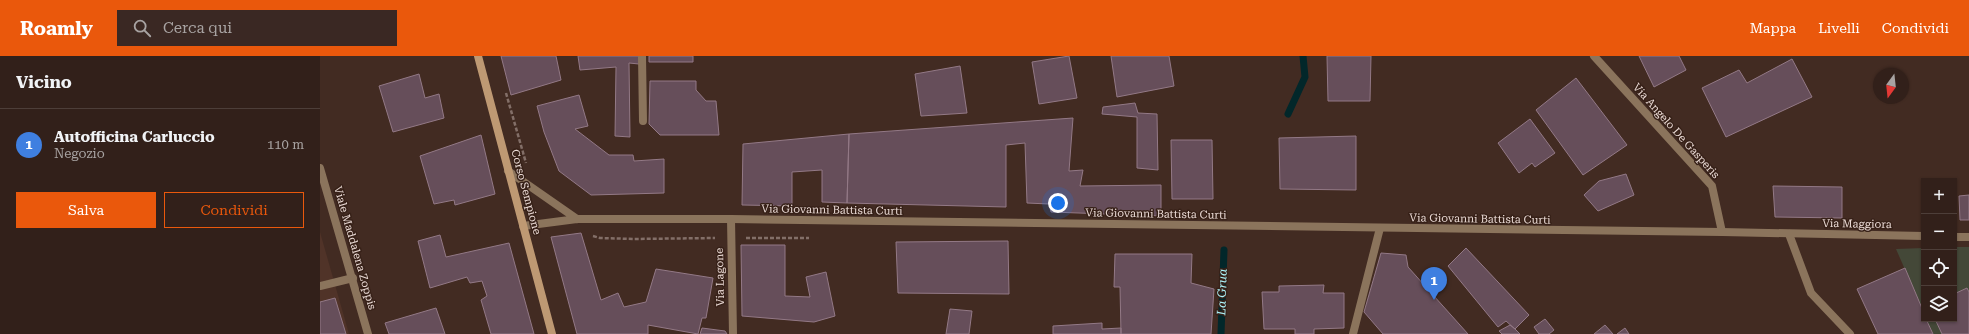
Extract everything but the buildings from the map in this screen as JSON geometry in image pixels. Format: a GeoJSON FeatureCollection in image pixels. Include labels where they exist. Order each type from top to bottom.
{"type":"FeatureCollection","features":[{"type":"Feature","properties":{"kind":"main road","name":"Corso Sempione"},"geometry":{"type":"LineString","coordinates":[[478,56],[552,334]]}},
{"type":"Feature","properties":{"kind":"street"},"geometry":{"type":"LineString","coordinates":[[642,56],[643,121]]}},
{"type":"Feature","properties":{"kind":"street","name":"Via Angelo De Gasperis"},"geometry":{"type":"LineString","coordinates":[[1594,56],[1712,186],[1722,232]]}},
{"type":"Feature","properties":{"kind":"street","name":"Viale Maddalena Zoppis"},"geometry":{"type":"LineString","coordinates":[[320,168],[368,334]]}},
{"type":"Feature","properties":{"kind":"street"},"geometry":{"type":"LineString","coordinates":[[508,171],[577,218]]}},
{"type":"Feature","properties":{"kind":"street","name":"Via Giovanni Battista Curti"},"geometry":{"type":"LineString","coordinates":[[523,226],[577,218],[1789,234]]}},
{"type":"Feature","properties":{"kind":"street","name":"Via Lagone"},"geometry":{"type":"LineString","coordinates":[[731,219],[733,334]]}},
{"type":"Feature","properties":{"kind":"street"},"geometry":{"type":"LineString","coordinates":[[1352,334],[1380,228]]}},
{"type":"Feature","properties":{"kind":"street"},"geometry":{"type":"LineString","coordinates":[[1789,234],[1812,293],[1850,334]]}},
{"type":"Feature","properties":{"kind":"street","name":"Via Maggiora"},"geometry":{"type":"LineString","coordinates":[[1789,234],[1921,236]]}},
{"type":"Feature","properties":{"kind":"street"},"geometry":{"type":"LineString","coordinates":[[1957,237],[1969,237]]}},
{"type":"Feature","properties":{"kind":"street"},"geometry":{"type":"LineString","coordinates":[[320,286],[353,278]]}},
{"type":"Feature","properties":{"kind":"path"},"geometry":{"type":"LineString","coordinates":[[506,92],[526,165]]}},
{"type":"Feature","properties":{"kind":"path"},"geometry":{"type":"LineString","coordinates":[[744,220],[744,238],[810,238]]}},
{"type":"Feature","properties":{"kind":"path"},"geometry":{"type":"LineString","coordinates":[[588,234],[600,238],[634,239],[731,238]]}},
{"type":"Feature","properties":{"kind":"shaded area"},"geometry":{"type":"Polygon","coordinates":[[[320,232],[349,334],[320,334],[320,232]]]}},
{"type":"Feature","properties":{"kind":"green space"},"geometry":{"type":"Polygon","coordinates":[[[1957,247],[1969,247],[1969,334],[1933,334],[1927,322],[1957,322],[1957,247]]]}},
{"type":"Feature","properties":{"kind":"green space"},"geometry":{"type":"Polygon","coordinates":[[[1921,248],[1921,306],[1896,249],[1921,248]]]}},
{"type":"Feature","properties":{"kind":"waterway","name":"La Grua"},"geometry":{"type":"LineString","coordinates":[[1288,114],[1305,77],[1303,56]]}},
{"type":"Feature","properties":{"kind":"waterway","name":"La Grua"},"geometry":{"type":"LineString","coordinates":[[1221,334],[1224,250]]}},
{"type":"Feature","properties":{"kind":"place","name":"Autofficina Carluccio"},"geometry":{"type":"Point","coordinates":[1434,300]}}]}
